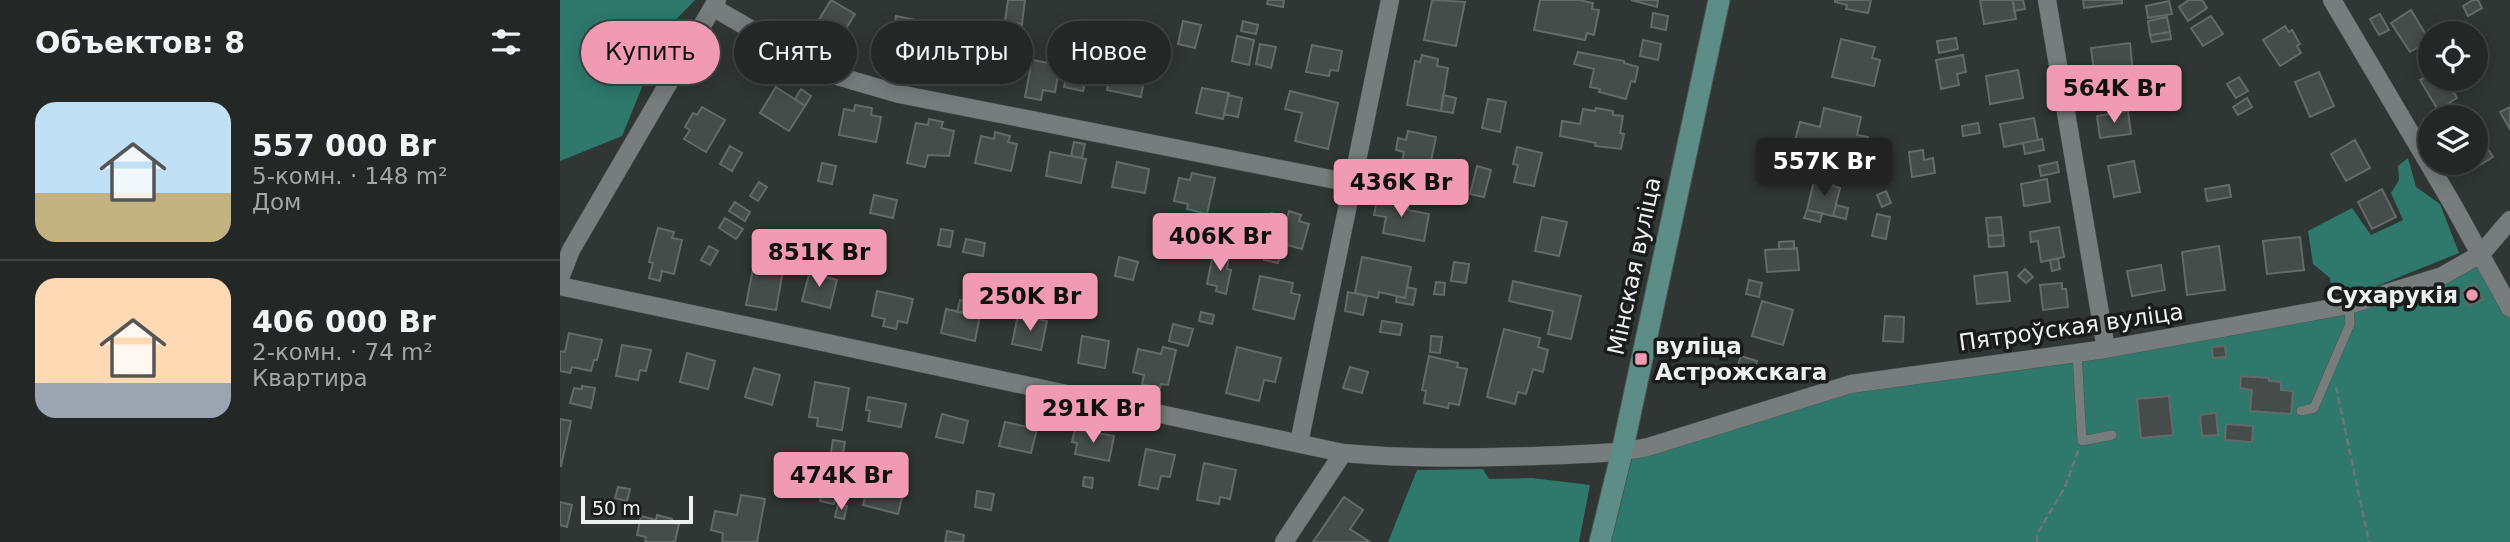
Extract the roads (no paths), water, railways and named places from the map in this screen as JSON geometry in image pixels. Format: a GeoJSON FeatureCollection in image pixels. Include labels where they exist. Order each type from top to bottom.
{"type":"FeatureCollection","features":[{"type":"Feature","properties":{"kind":"main road","name":"Мінская вуліца"},"geometry":{"type":"LineString","coordinates":[[1600,542],[1622,452],[1719,0]]}},
{"type":"Feature","properties":{"kind":"street"},"geometry":{"type":"LineString","coordinates":[[1299,443],[1390,0]]}},
{"type":"Feature","properties":{"kind":"street"},"geometry":{"type":"LineString","coordinates":[[2047,0],[2106,349]]}},
{"type":"Feature","properties":{"kind":"street"},"geometry":{"type":"LineString","coordinates":[[2332,0],[2510,307]]}},
{"type":"Feature","properties":{"kind":"street"},"geometry":{"type":"LineString","coordinates":[[560,278],[571,250],[715,4],[827,73],[899,94],[1351,183]]}},
{"type":"Feature","properties":{"kind":"street","name":"Пятроўская вуліца"},"geometry":{"type":"LineString","coordinates":[[560,286],[1343,453],[1402,458],[1477,458],[1622,452],[1661,443],[1851,384],[2106,349],[2349,306],[2442,276],[2481,254],[2510,220]]}},
{"type":"Feature","properties":{"kind":"street"},"geometry":{"type":"LineString","coordinates":[[1284,542],[1343,453]]}},
{"type":"Feature","properties":{"kind":"lane"},"geometry":{"type":"LineString","coordinates":[[2301,411],[2314,408],[2350,324],[2349,306]]}},
{"type":"Feature","properties":{"kind":"lane"},"geometry":{"type":"LineString","coordinates":[[2077,353],[2082,441],[2112,435]]}},
{"type":"Feature","properties":{"kind":"place","name":"Сухарукія"},"geometry":{"type":"Point","coordinates":[2472,295]}},
{"type":"Feature","properties":{"kind":"place","name":"вуліца Астрожскага"},"geometry":{"type":"Point","coordinates":[1641,359]}}]}
